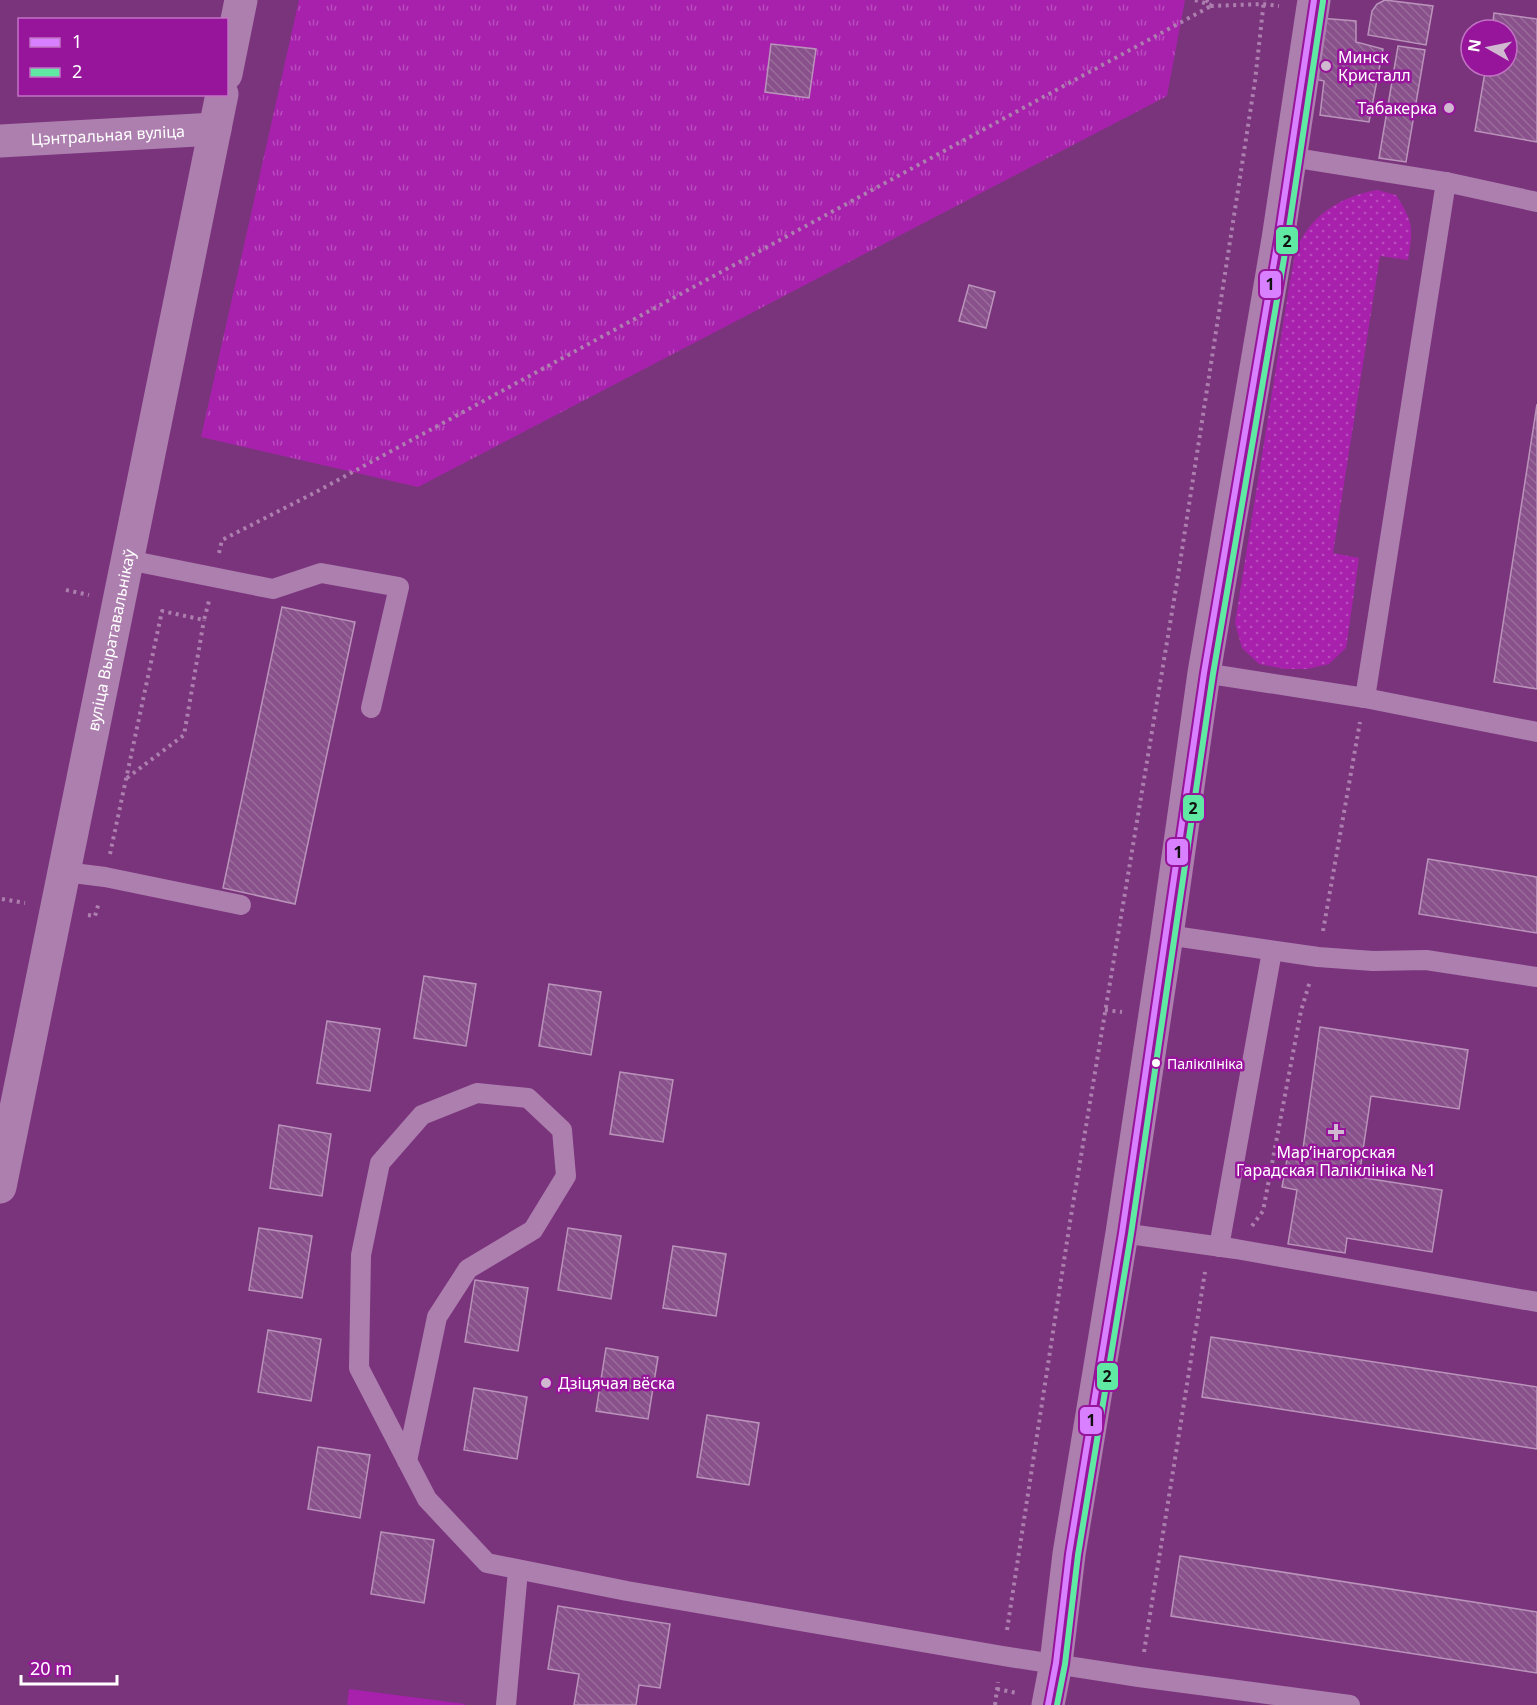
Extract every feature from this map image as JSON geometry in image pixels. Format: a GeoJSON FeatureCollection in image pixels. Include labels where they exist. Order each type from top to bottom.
{"type":"FeatureCollection","features":[{"type":"Feature","properties":{"kind":"street"},"geometry":{"type":"LineString","coordinates":[[228,65],[242,0]]}},
{"type":"Feature","properties":{"kind":"street"},"geometry":{"type":"LineString","coordinates":[[1048,1705],[1056,1663],[1069,1554],[1122,1233],[1204,673],[1274,262],[1314,0]]}},
{"type":"Feature","properties":{"kind":"street","name":"вуліца Выратавальнікаў"},"geometry":{"type":"LineString","coordinates":[[0,1187],[10,1089],[65,872],[222,96]]}},
{"type":"Feature","properties":{"kind":"street","name":"Цэнтральная вуліца"},"geometry":{"type":"LineString","coordinates":[[0,141],[215,129]]}},
{"type":"Feature","properties":{"kind":"lane"},"geometry":{"type":"LineString","coordinates":[[1290,157],[1446,182],[1537,202]]}},
{"type":"Feature","properties":{"kind":"lane"},"geometry":{"type":"LineString","coordinates":[[1365,698],[1446,182]]}},
{"type":"Feature","properties":{"kind":"lane"},"geometry":{"type":"LineString","coordinates":[[128,560],[273,590],[321,573],[399,587],[371,708]]}},
{"type":"Feature","properties":{"kind":"lane"},"geometry":{"type":"LineString","coordinates":[[1204,673],[1365,698],[1537,732]]}},
{"type":"Feature","properties":{"kind":"lane"},"geometry":{"type":"LineString","coordinates":[[65,872],[105,877],[241,905]]}},
{"type":"Feature","properties":{"kind":"lane"},"geometry":{"type":"LineString","coordinates":[[1167,935],[1318,957],[1373,961],[1426,960],[1537,977]]}},
{"type":"Feature","properties":{"kind":"lane"},"geometry":{"type":"LineString","coordinates":[[1228,1248],[1272,951]]}},
{"type":"Feature","properties":{"kind":"lane"},"geometry":{"type":"LineString","coordinates":[[407,1461],[437,1317],[468,1269],[533,1230],[566,1176],[562,1130],[528,1098],[477,1093],[422,1115],[380,1163],[361,1255],[359,1368],[407,1461],[427,1499],[487,1563],[627,1591],[1003,1656],[1350,1705]]}},
{"type":"Feature","properties":{"kind":"lane"},"geometry":{"type":"LineString","coordinates":[[1122,1233],[1228,1248],[1537,1302]]}},
{"type":"Feature","properties":{"kind":"lane"},"geometry":{"type":"LineString","coordinates":[[506,1705],[518,1570]]}},
{"type":"Feature","properties":{"kind":"path"},"geometry":{"type":"LineString","coordinates":[[1195,0],[1211,6]]}},
{"type":"Feature","properties":{"kind":"path"},"geometry":{"type":"LineString","coordinates":[[1206,0],[1211,6]]}},
{"type":"Feature","properties":{"kind":"path"},"geometry":{"type":"LineString","coordinates":[[126,778],[184,735],[204,620],[222,540],[314,493],[1211,6],[1264,2],[1255,81],[1177,582],[1070,1222],[995,1705]]}},
{"type":"Feature","properties":{"kind":"path"},"geometry":{"type":"LineString","coordinates":[[2,899],[95,916],[162,611],[204,620]]}},
{"type":"Feature","properties":{"kind":"path"},"geometry":{"type":"LineString","coordinates":[[1139,1677],[1206,1261],[1228,1248],[1263,1211],[1300,1011],[1318,957],[1365,698]]}},
{"type":"Feature","properties":{"kind":"green space"},"geometry":{"type":"Polygon","coordinates":[[[299,0],[1185,0],[1167,96],[418,487],[201,437],[299,0]]]}},
{"type":"Feature","properties":{"kind":"green space"},"geometry":{"type":"Polygon","coordinates":[[[1377,190],[1396,195],[1409,219],[1411,240],[1408,260],[1380,256],[1333,553],[1359,558],[1346,648],[1329,664],[1307,669],[1285,669],[1259,664],[1242,648],[1235,623],[1295,254],[1307,230],[1324,213],[1344,200],[1377,190]]]}},
{"type":"Feature","properties":{"kind":"green space"},"geometry":{"type":"Polygon","coordinates":[[[349,1689],[465,1704],[465,1705],[347,1705],[349,1689]]]}},
{"type":"Feature","properties":{"kind":"building"},"geometry":{"type":"Polygon","coordinates":[[[1385,0],[1433,6],[1426,45],[1368,35],[1372,11],[1377,4],[1385,0]]]}},
{"type":"Feature","properties":{"kind":"building"},"geometry":{"type":"Polygon","coordinates":[[[1494,13],[1537,19],[1537,142],[1475,131],[1484,78],[1519,78],[1519,18],[1493,18],[1494,13]]]}},
{"type":"Feature","properties":{"kind":"building"},"geometry":{"type":"Polygon","coordinates":[[[1319,18],[1356,21],[1356,42],[1383,49],[1369,122],[1320,115],[1324,81],[1310,78],[1319,18]]]}},
{"type":"Feature","properties":{"kind":"building"},"geometry":{"type":"Polygon","coordinates":[[[771,44],[816,49],[809,98],[765,92],[771,44]]]}},
{"type":"Feature","properties":{"kind":"building"},"geometry":{"type":"Polygon","coordinates":[[[1398,46],[1425,50],[1406,162],[1379,158],[1398,46]]]}},
{"type":"Feature","properties":{"kind":"building"},"geometry":{"type":"Polygon","coordinates":[[[969,285],[995,292],[986,328],[959,321],[969,285]]]}},
{"type":"Feature","properties":{"kind":"building"},"geometry":{"type":"Polygon","coordinates":[[[1537,404],[1537,689],[1494,682],[1537,404]]]}},
{"type":"Feature","properties":{"kind":"building"},"geometry":{"type":"Polygon","coordinates":[[[282,607],[355,622],[295,904],[223,888],[282,607]]]}},
{"type":"Feature","properties":{"kind":"building"},"geometry":{"type":"Polygon","coordinates":[[[1428,859],[1537,877],[1537,933],[1419,914],[1428,859]]]}},
{"type":"Feature","properties":{"kind":"building"},"geometry":{"type":"Polygon","coordinates":[[[424,976],[476,984],[466,1046],[414,1038],[424,976]]]}},
{"type":"Feature","properties":{"kind":"building"},"geometry":{"type":"Polygon","coordinates":[[[549,984],[601,992],[591,1055],[539,1046],[549,984]]]}},
{"type":"Feature","properties":{"kind":"building"},"geometry":{"type":"Polygon","coordinates":[[[327,1021],[380,1029],[370,1091],[317,1083],[327,1021]]]}},
{"type":"Feature","properties":{"kind":"building","name":"Марʼінагорская Гарадская Паліклініка №1"},"geometry":{"type":"Polygon","coordinates":[[[1320,1027],[1468,1050],[1459,1109],[1371,1096],[1359,1177],[1442,1190],[1432,1252],[1347,1238],[1345,1253],[1288,1244],[1297,1190],[1282,1187],[1288,1154],[1302,1156],[1320,1027]]]}},
{"type":"Feature","properties":{"kind":"building"},"geometry":{"type":"Polygon","coordinates":[[[620,1072],[673,1080],[663,1142],[610,1134],[620,1072]]]}},
{"type":"Feature","properties":{"kind":"building"},"geometry":{"type":"Polygon","coordinates":[[[279,1125],[331,1134],[322,1196],[270,1188],[279,1125]]]}},
{"type":"Feature","properties":{"kind":"building"},"geometry":{"type":"Polygon","coordinates":[[[259,1228],[312,1236],[302,1298],[249,1290],[259,1228]]]}},
{"type":"Feature","properties":{"kind":"building"},"geometry":{"type":"Polygon","coordinates":[[[568,1228],[621,1236],[611,1299],[558,1290],[568,1228]]]}},
{"type":"Feature","properties":{"kind":"building"},"geometry":{"type":"Polygon","coordinates":[[[673,1246],[726,1254],[716,1316],[663,1308],[673,1246]]]}},
{"type":"Feature","properties":{"kind":"building"},"geometry":{"type":"Polygon","coordinates":[[[475,1280],[528,1288],[518,1351],[465,1342],[475,1280]]]}},
{"type":"Feature","properties":{"kind":"building"},"geometry":{"type":"Polygon","coordinates":[[[268,1330],[321,1339],[311,1401],[258,1392],[268,1330]]]}},
{"type":"Feature","properties":{"kind":"building"},"geometry":{"type":"Polygon","coordinates":[[[1211,1337],[1537,1387],[1537,1449],[1202,1397],[1211,1337]]]}},
{"type":"Feature","properties":{"kind":"building"},"geometry":{"type":"Polygon","coordinates":[[[606,1348],[658,1357],[648,1419],[596,1411],[606,1348]]]}},
{"type":"Feature","properties":{"kind":"building"},"geometry":{"type":"Polygon","coordinates":[[[474,1388],[527,1397],[517,1459],[464,1450],[474,1388]]]}},
{"type":"Feature","properties":{"kind":"building"},"geometry":{"type":"Polygon","coordinates":[[[707,1415],[759,1423],[749,1485],[697,1477],[707,1415]]]}},
{"type":"Feature","properties":{"kind":"building"},"geometry":{"type":"Polygon","coordinates":[[[318,1447],[370,1455],[360,1518],[308,1509],[318,1447]]]}},
{"type":"Feature","properties":{"kind":"building"},"geometry":{"type":"Polygon","coordinates":[[[381,1532],[434,1540],[424,1603],[371,1594],[381,1532]]]}},
{"type":"Feature","properties":{"kind":"building"},"geometry":{"type":"Polygon","coordinates":[[[1180,1556],[1537,1612],[1537,1673],[1171,1616],[1180,1556]]]}},
{"type":"Feature","properties":{"kind":"building"},"geometry":{"type":"Polygon","coordinates":[[[558,1606],[670,1624],[660,1688],[639,1685],[636,1705],[574,1705],[579,1674],[548,1669],[558,1606]]]}},
{"type":"Feature","properties":{"kind":"transit line","name":"1"},"geometry":{"type":"LineString","coordinates":[[1048,1705],[1056,1663],[1069,1554],[1122,1233],[1204,673],[1278,239],[1314,0]]}},
{"type":"Feature","properties":{"kind":"transit line","name":"2"},"geometry":{"type":"LineString","coordinates":[[1057,1705],[1065,1664],[1078,1555],[1131,1234],[1213,674],[1287,241],[1323,1]]}},
{"type":"Feature","properties":{"kind":"place","name":"Минск Кристалл"},"geometry":{"type":"Point","coordinates":[1326,66]}},
{"type":"Feature","properties":{"kind":"place","name":"Табакерка"},"geometry":{"type":"Point","coordinates":[1449,108]}},
{"type":"Feature","properties":{"kind":"place","name":"Паліклініка"},"geometry":{"type":"Point","coordinates":[1156,1063]}},
{"type":"Feature","properties":{"kind":"place","name":"Марʼінагорская Гарадская Паліклініка №1"},"geometry":{"type":"Point","coordinates":[1336,1132]}},
{"type":"Feature","properties":{"kind":"place","name":"Дзіцячая вёска"},"geometry":{"type":"Point","coordinates":[546,1383]}}]}
